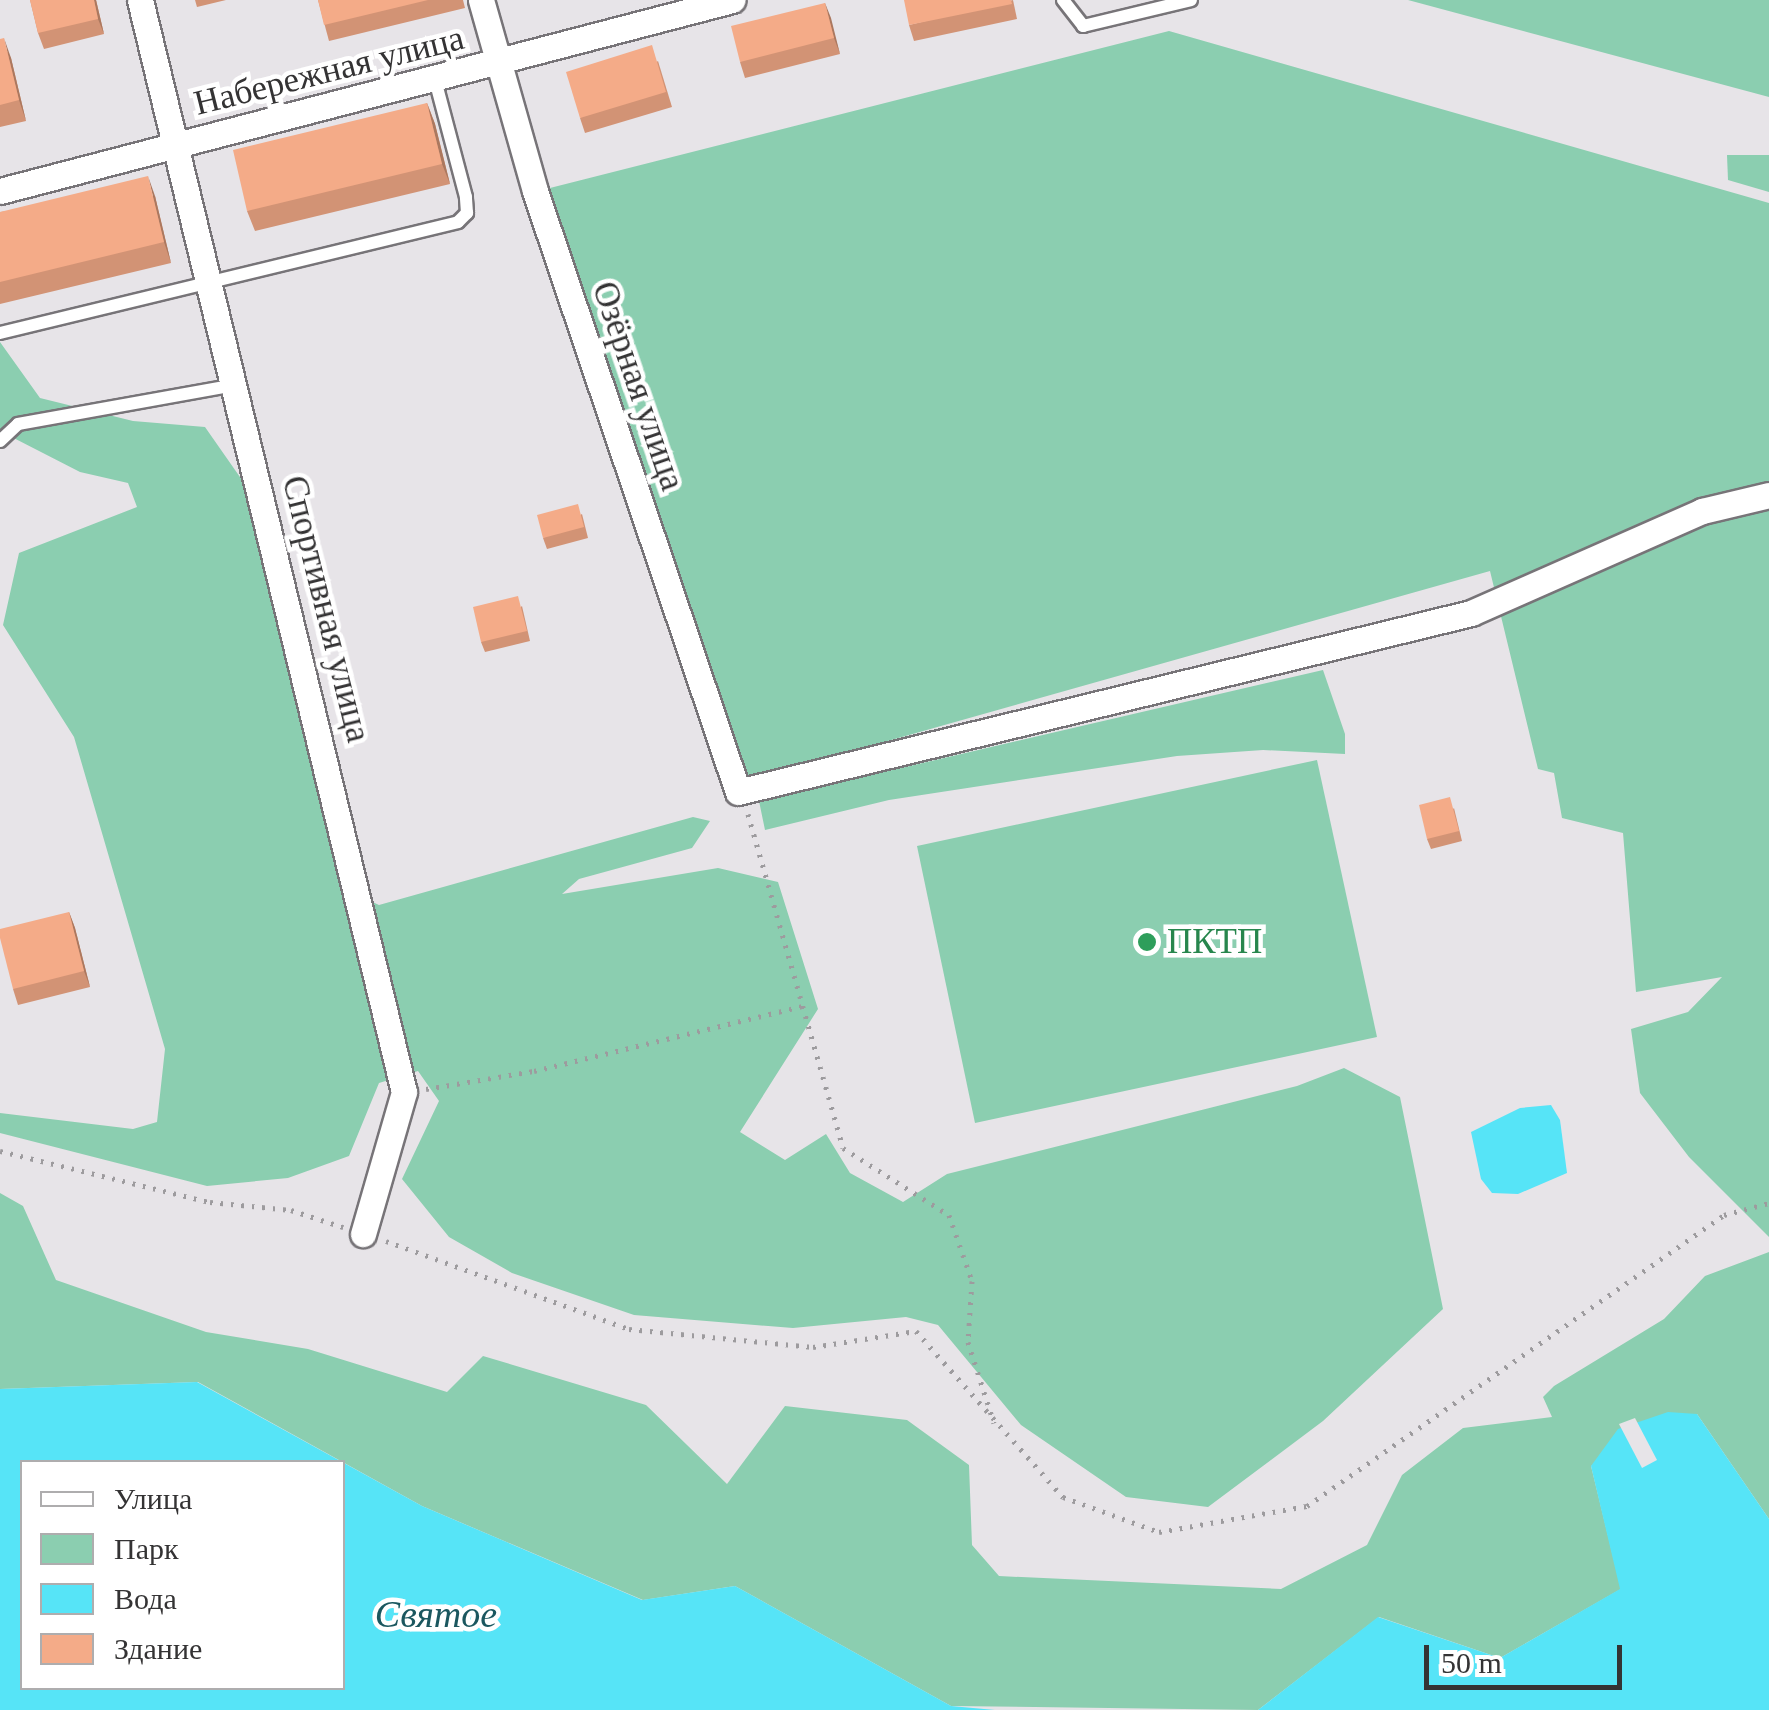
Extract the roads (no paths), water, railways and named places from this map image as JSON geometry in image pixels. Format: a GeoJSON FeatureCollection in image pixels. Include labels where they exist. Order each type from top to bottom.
{"type":"FeatureCollection","features":[{"type":"Feature","properties":{"kind":"street","name":"Спортивная улица"},"geometry":{"type":"LineString","coordinates":[[140,0],[404,1092],[363,1234]]}},
{"type":"Feature","properties":{"kind":"street","name":"Озёрная улица"},"geometry":{"type":"LineString","coordinates":[[482,0],[534,191],[738,792],[1471,613],[1702,511],[1769,495]]}},
{"type":"Feature","properties":{"kind":"street","name":"Набережная улица"},"geometry":{"type":"LineString","coordinates":[[0,191],[732,0]]}},
{"type":"Feature","properties":{"kind":"lane"},"geometry":{"type":"LineString","coordinates":[[1063,0],[1084,26],[1191,0]]}},
{"type":"Feature","properties":{"kind":"lane"},"geometry":{"type":"LineString","coordinates":[[0,333],[458,222],[467,213],[466,197],[435,80]]}},
{"type":"Feature","properties":{"kind":"lane"},"geometry":{"type":"LineString","coordinates":[[0,441],[18,424],[235,385]]}},
{"type":"Feature","properties":{"kind":"water"},"geometry":{"type":"Polygon","coordinates":[[[1551,1105],[1560,1120],[1567,1173],[1518,1194],[1492,1193],[1481,1179],[1471,1132],[1520,1108],[1551,1105]]]}},
{"type":"Feature","properties":{"kind":"water","name":"Святое"},"geometry":{"type":"Polygon","coordinates":[[[197,1382],[339,1460],[20,1460],[20,1690],[345,1690],[345,1464],[422,1506],[642,1600],[735,1586],[951,1706],[995,1710],[0,1710],[0,1389],[197,1382]]]}},
{"type":"Feature","properties":{"kind":"water"},"geometry":{"type":"Polygon","coordinates":[[[1668,1412],[1697,1414],[1769,1519],[1769,1710],[1258,1710],[1378,1617],[1500,1658],[1620,1589],[1591,1466],[1618,1429],[1668,1412]]]}},
{"type":"Feature","properties":{"kind":"place","name":"ПКТП"},"geometry":{"type":"Point","coordinates":[1147,942]}}]}
